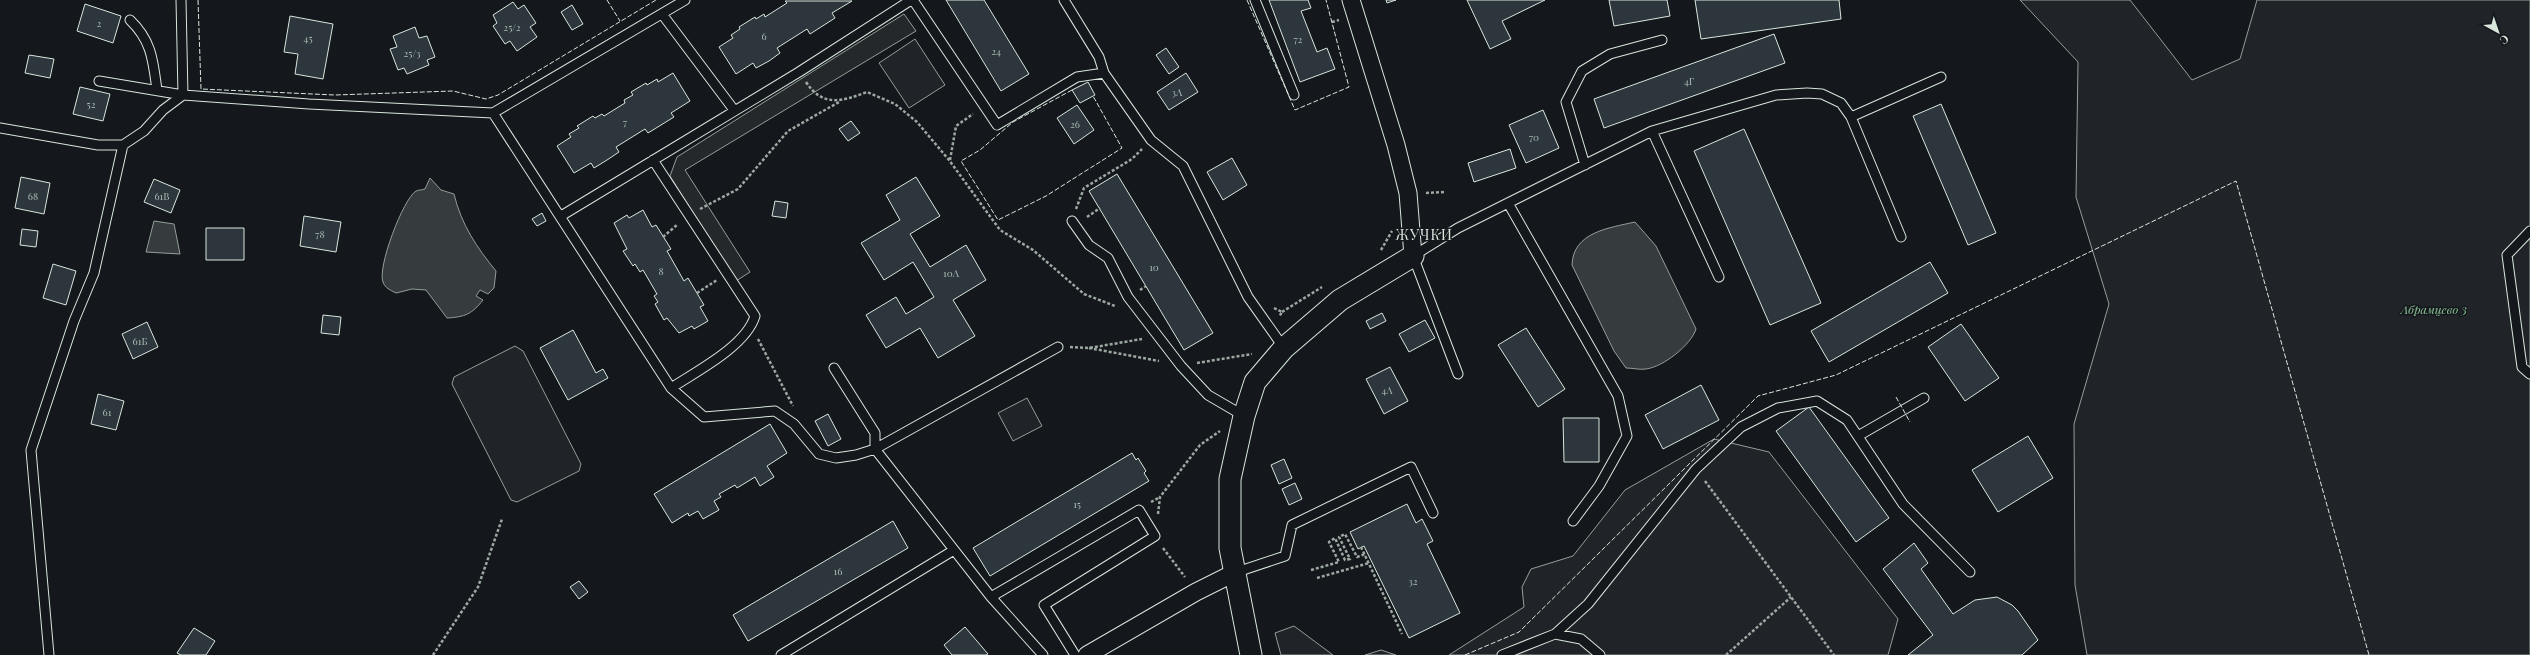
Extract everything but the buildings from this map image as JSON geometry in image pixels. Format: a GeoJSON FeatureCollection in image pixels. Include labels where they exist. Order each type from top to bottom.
{"type":"FeatureCollection","features":[{"type":"Feature","properties":{"kind":"street"},"geometry":{"type":"LineString","coordinates":[[1250,655],[1230,548],[1230,479],[1244,416],[1255,382],[1284,348],[1340,300],[1413,256],[1408,193],[1396,145],[1351,0]]}},
{"type":"Feature","properties":{"kind":"street"},"geometry":{"type":"LineString","coordinates":[[1087,655],[1196,592],[1234,573]]}},
{"type":"Feature","properties":{"kind":"lane"},"geometry":{"type":"LineString","coordinates":[[181,0],[183,95]]}},
{"type":"Feature","properties":{"kind":"lane"},"geometry":{"type":"LineString","coordinates":[[561,216],[799,72],[912,0],[997,125],[1077,77],[1104,73]]}},
{"type":"Feature","properties":{"kind":"lane"},"geometry":{"type":"LineString","coordinates":[[1064,0],[1099,57],[1104,73],[1151,140],[1182,166],[1248,297],[1284,348]]}},
{"type":"Feature","properties":{"kind":"lane"},"geometry":{"type":"LineString","coordinates":[[1255,0],[1294,95]]}},
{"type":"Feature","properties":{"kind":"lane"},"geometry":{"type":"LineString","coordinates":[[99,81],[183,95],[309,104],[493,113],[683,1]]}},
{"type":"Feature","properties":{"kind":"lane"},"geometry":{"type":"LineString","coordinates":[[662,14],[734,110]]}},
{"type":"Feature","properties":{"kind":"lane"},"geometry":{"type":"LineString","coordinates":[[130,20],[143,32],[152,56],[157,90]]}},
{"type":"Feature","properties":{"kind":"lane"},"geometry":{"type":"LineString","coordinates":[[1585,165],[1566,102],[1582,71],[1610,54],[1662,40]]}},
{"type":"Feature","properties":{"kind":"lane"},"geometry":{"type":"LineString","coordinates":[[1851,117],[1941,77]]}},
{"type":"Feature","properties":{"kind":"lane"},"geometry":{"type":"LineString","coordinates":[[1458,374],[1413,256],[1458,228],[1652,131],[1776,95],[1822,94],[1841,103],[1851,117],[1901,237]]}},
{"type":"Feature","properties":{"kind":"lane"},"geometry":{"type":"LineString","coordinates":[[0,128],[98,145],[123,145],[144,131],[163,110],[183,95]]}},
{"type":"Feature","properties":{"kind":"lane"},"geometry":{"type":"LineString","coordinates":[[493,113],[671,388],[704,417],[775,411],[794,424],[819,454],[836,458],[856,455],[875,449],[1058,347]]}},
{"type":"Feature","properties":{"kind":"lane"},"geometry":{"type":"LineString","coordinates":[[1652,131],[1718,277]]}},
{"type":"Feature","properties":{"kind":"lane"},"geometry":{"type":"LineString","coordinates":[[49,655],[31,450],[74,321],[94,273],[123,145]]}},
{"type":"Feature","properties":{"kind":"lane"},"geometry":{"type":"LineString","coordinates":[[653,160],[755,316],[752,326],[734,345],[671,388]]}},
{"type":"Feature","properties":{"kind":"lane"},"geometry":{"type":"LineString","coordinates":[[1508,203],[1618,396],[1627,436],[1599,486],[1573,521]]}},
{"type":"Feature","properties":{"kind":"lane"},"geometry":{"type":"LineString","coordinates":[[1072,221],[1089,245],[1108,258],[1128,297],[1158,338],[1208,395],[1244,416]]}},
{"type":"Feature","properties":{"kind":"lane"},"geometry":{"type":"LineString","coordinates":[[2530,232],[2507,256],[2522,367],[2530,374]]}},
{"type":"Feature","properties":{"kind":"lane"},"geometry":{"type":"LineString","coordinates":[[834,368],[875,434],[875,449],[991,597],[1043,655]]}},
{"type":"Feature","properties":{"kind":"lane"},"geometry":{"type":"LineString","coordinates":[[1858,436],[1924,398]]}},
{"type":"Feature","properties":{"kind":"lane"},"geometry":{"type":"LineString","coordinates":[[1502,655],[1555,634],[1588,604],[1696,469],[1741,427],[1778,408],[1817,401],[1847,420],[1903,504],[1970,572]]}},
{"type":"Feature","properties":{"kind":"lane"},"geometry":{"type":"LineString","coordinates":[[1234,573],[1285,556],[1292,525],[1411,467],[1433,513]]}},
{"type":"Feature","properties":{"kind":"lane"},"geometry":{"type":"LineString","coordinates":[[991,597],[1139,510],[1155,536],[1044,605],[1075,655]]}},
{"type":"Feature","properties":{"kind":"lane"},"geometry":{"type":"LineString","coordinates":[[781,655],[954,550]]}},
{"type":"Feature","properties":{"kind":"lane"},"geometry":{"type":"LineString","coordinates":[[1555,634],[1580,638],[1600,655]]}},
{"type":"Feature","properties":{"kind":"path"},"geometry":{"type":"LineString","coordinates":[[799,72],[813,94],[839,102]]}},
{"type":"Feature","properties":{"kind":"path"},"geometry":{"type":"LineString","coordinates":[[663,237],[689,214],[738,190],[788,131],[839,102],[867,92],[895,104],[917,122],[950,160],[1000,230],[1033,250],[1084,294],[1114,306]]}},
{"type":"Feature","properties":{"kind":"path"},"geometry":{"type":"LineString","coordinates":[[950,160],[956,126],[984,106]]}},
{"type":"Feature","properties":{"kind":"path"},"geometry":{"type":"LineString","coordinates":[[1072,221],[1084,188],[1132,159],[1151,140]]}},
{"type":"Feature","properties":{"kind":"path"},"geometry":{"type":"LineString","coordinates":[[1376,253],[1382,249],[1393,228]]}},
{"type":"Feature","properties":{"kind":"path"},"geometry":{"type":"LineString","coordinates":[[697,293],[727,274]]}},
{"type":"Feature","properties":{"kind":"path"},"geometry":{"type":"LineString","coordinates":[[1282,312],[1329,283]]}},
{"type":"Feature","properties":{"kind":"path"},"geometry":{"type":"LineString","coordinates":[[752,326],[796,412]]}},
{"type":"Feature","properties":{"kind":"path"},"geometry":{"type":"LineString","coordinates":[[1058,347],[1089,348],[1158,338]]}},
{"type":"Feature","properties":{"kind":"path"},"geometry":{"type":"LineString","coordinates":[[1196,592],[1155,536],[1160,497],[1200,445],[1244,416]]}},
{"type":"Feature","properties":{"kind":"path"},"geometry":{"type":"LineString","coordinates":[[1696,469],[1834,655]]}},
{"type":"Feature","properties":{"kind":"path"},"geometry":{"type":"LineString","coordinates":[[433,655],[478,587],[502,520]]}},
{"type":"Feature","properties":{"kind":"path"},"geometry":{"type":"LineString","coordinates":[[1311,570],[1339,562],[1329,542],[1335,538],[1345,560],[1350,559],[1339,537],[1345,534],[1357,557],[1364,554]]}},
{"type":"Feature","properties":{"kind":"path"},"geometry":{"type":"LineString","coordinates":[[1361,547],[1402,634]]}},
{"type":"Feature","properties":{"kind":"path"},"geometry":{"type":"LineString","coordinates":[[1317,578],[1368,563]]}},
{"type":"Feature","properties":{"kind":"path"},"geometry":{"type":"LineString","coordinates":[[1726,655],[1791,597]]}},
{"type":"Feature","properties":{"kind":"green space","name":"Абрамцево 3"},"geometry":{"type":"Polygon","coordinates":[[[2020,0],[2130,0],[2192,80],[2240,59],[2257,0],[2530,0],[2530,655],[2087,655],[2075,585],[2074,424],[2109,304],[2076,197],[2078,62],[2020,0]]]}},
{"type":"Feature","properties":{"kind":"green space"},"geometry":{"type":"Polygon","coordinates":[[[915,39],[945,85],[909,108],[879,63],[915,39]]]}},
{"type":"Feature","properties":{"kind":"green space"},"geometry":{"type":"Polygon","coordinates":[[[515,346],[523,351],[581,464],[579,471],[517,502],[511,500],[452,384],[454,377],[515,346]]]}},
{"type":"Feature","properties":{"kind":"green space"},"geometry":{"type":"Polygon","coordinates":[[[1027,398],[1042,426],[1013,441],[998,413],[1027,398]]]}},
{"type":"Feature","properties":{"kind":"green space"},"geometry":{"type":"Polygon","coordinates":[[[1714,439],[1769,452],[1898,619],[1888,655],[1449,655],[1524,607],[1522,587],[1531,569],[1573,556],[1625,490],[1714,439]]]}},
{"type":"Feature","properties":{"kind":"green space"},"geometry":{"type":"Polygon","coordinates":[[[1294,626],[1333,655],[1281,655],[1275,633],[1294,626]]]}},
{"type":"Feature","properties":{"kind":"green space"},"geometry":{"type":"Polygon","coordinates":[[[1381,650],[1396,655],[1365,655],[1381,650]]]}},
{"type":"Feature","properties":{"kind":"shaded area"},"geometry":{"type":"Polygon","coordinates":[[[904,14],[916,31],[685,170],[750,272],[736,281],[670,176],[677,157],[904,14]]]}},
{"type":"Feature","properties":{"kind":"shaded area"},"geometry":{"type":"Polygon","coordinates":[[[430,178],[441,190],[454,194],[457,205],[470,235],[496,271],[494,288],[488,294],[480,290],[476,296],[483,300],[472,312],[459,317],[447,318],[426,290],[412,289],[396,293],[386,287],[383,282],[382,274],[387,249],[398,220],[411,197],[416,191],[425,189],[430,178]]]}},
{"type":"Feature","properties":{"kind":"shaded area"},"geometry":{"type":"Polygon","coordinates":[[[154,221],[174,224],[180,254],[146,252],[154,221]]]}},
{"type":"Feature","properties":{"kind":"shaded area"},"geometry":{"type":"Polygon","coordinates":[[[1635,222],[1656,246],[1696,329],[1688,342],[1676,354],[1660,364],[1643,369],[1626,368],[1614,351],[1572,265],[1574,254],[1579,245],[1586,238],[1594,233],[1635,222]]]}},
{"type":"Feature","properties":{"kind":"fence"},"geometry":{"type":"LineString","coordinates":[[198,0],[201,89],[335,95],[453,91],[486,99],[498,95],[656,0]]}},
{"type":"Feature","properties":{"kind":"fence"},"geometry":{"type":"LineString","coordinates":[[607,0],[620,21]]}},
{"type":"Feature","properties":{"kind":"fence"},"geometry":{"type":"LineString","coordinates":[[1247,0],[1295,110],[1349,87],[1326,0]]}},
{"type":"Feature","properties":{"kind":"fence"},"geometry":{"type":"LineString","coordinates":[[1072,90],[1013,122],[980,150],[961,161],[998,220],[1046,196],[1122,148],[1093,96]]}},
{"type":"Feature","properties":{"kind":"fence"},"geometry":{"type":"LineString","coordinates":[[1465,655],[1519,632],[1758,396],[1836,375],[2236,181],[2369,655]]}},
{"type":"Feature","properties":{"kind":"fence"},"geometry":{"type":"LineString","coordinates":[[1896,397],[1910,422]]}},
{"type":"Feature","properties":{"kind":"district","name":"ЖУЧКИ"},"geometry":{"type":"Point","coordinates":[1424,234]}}]}
